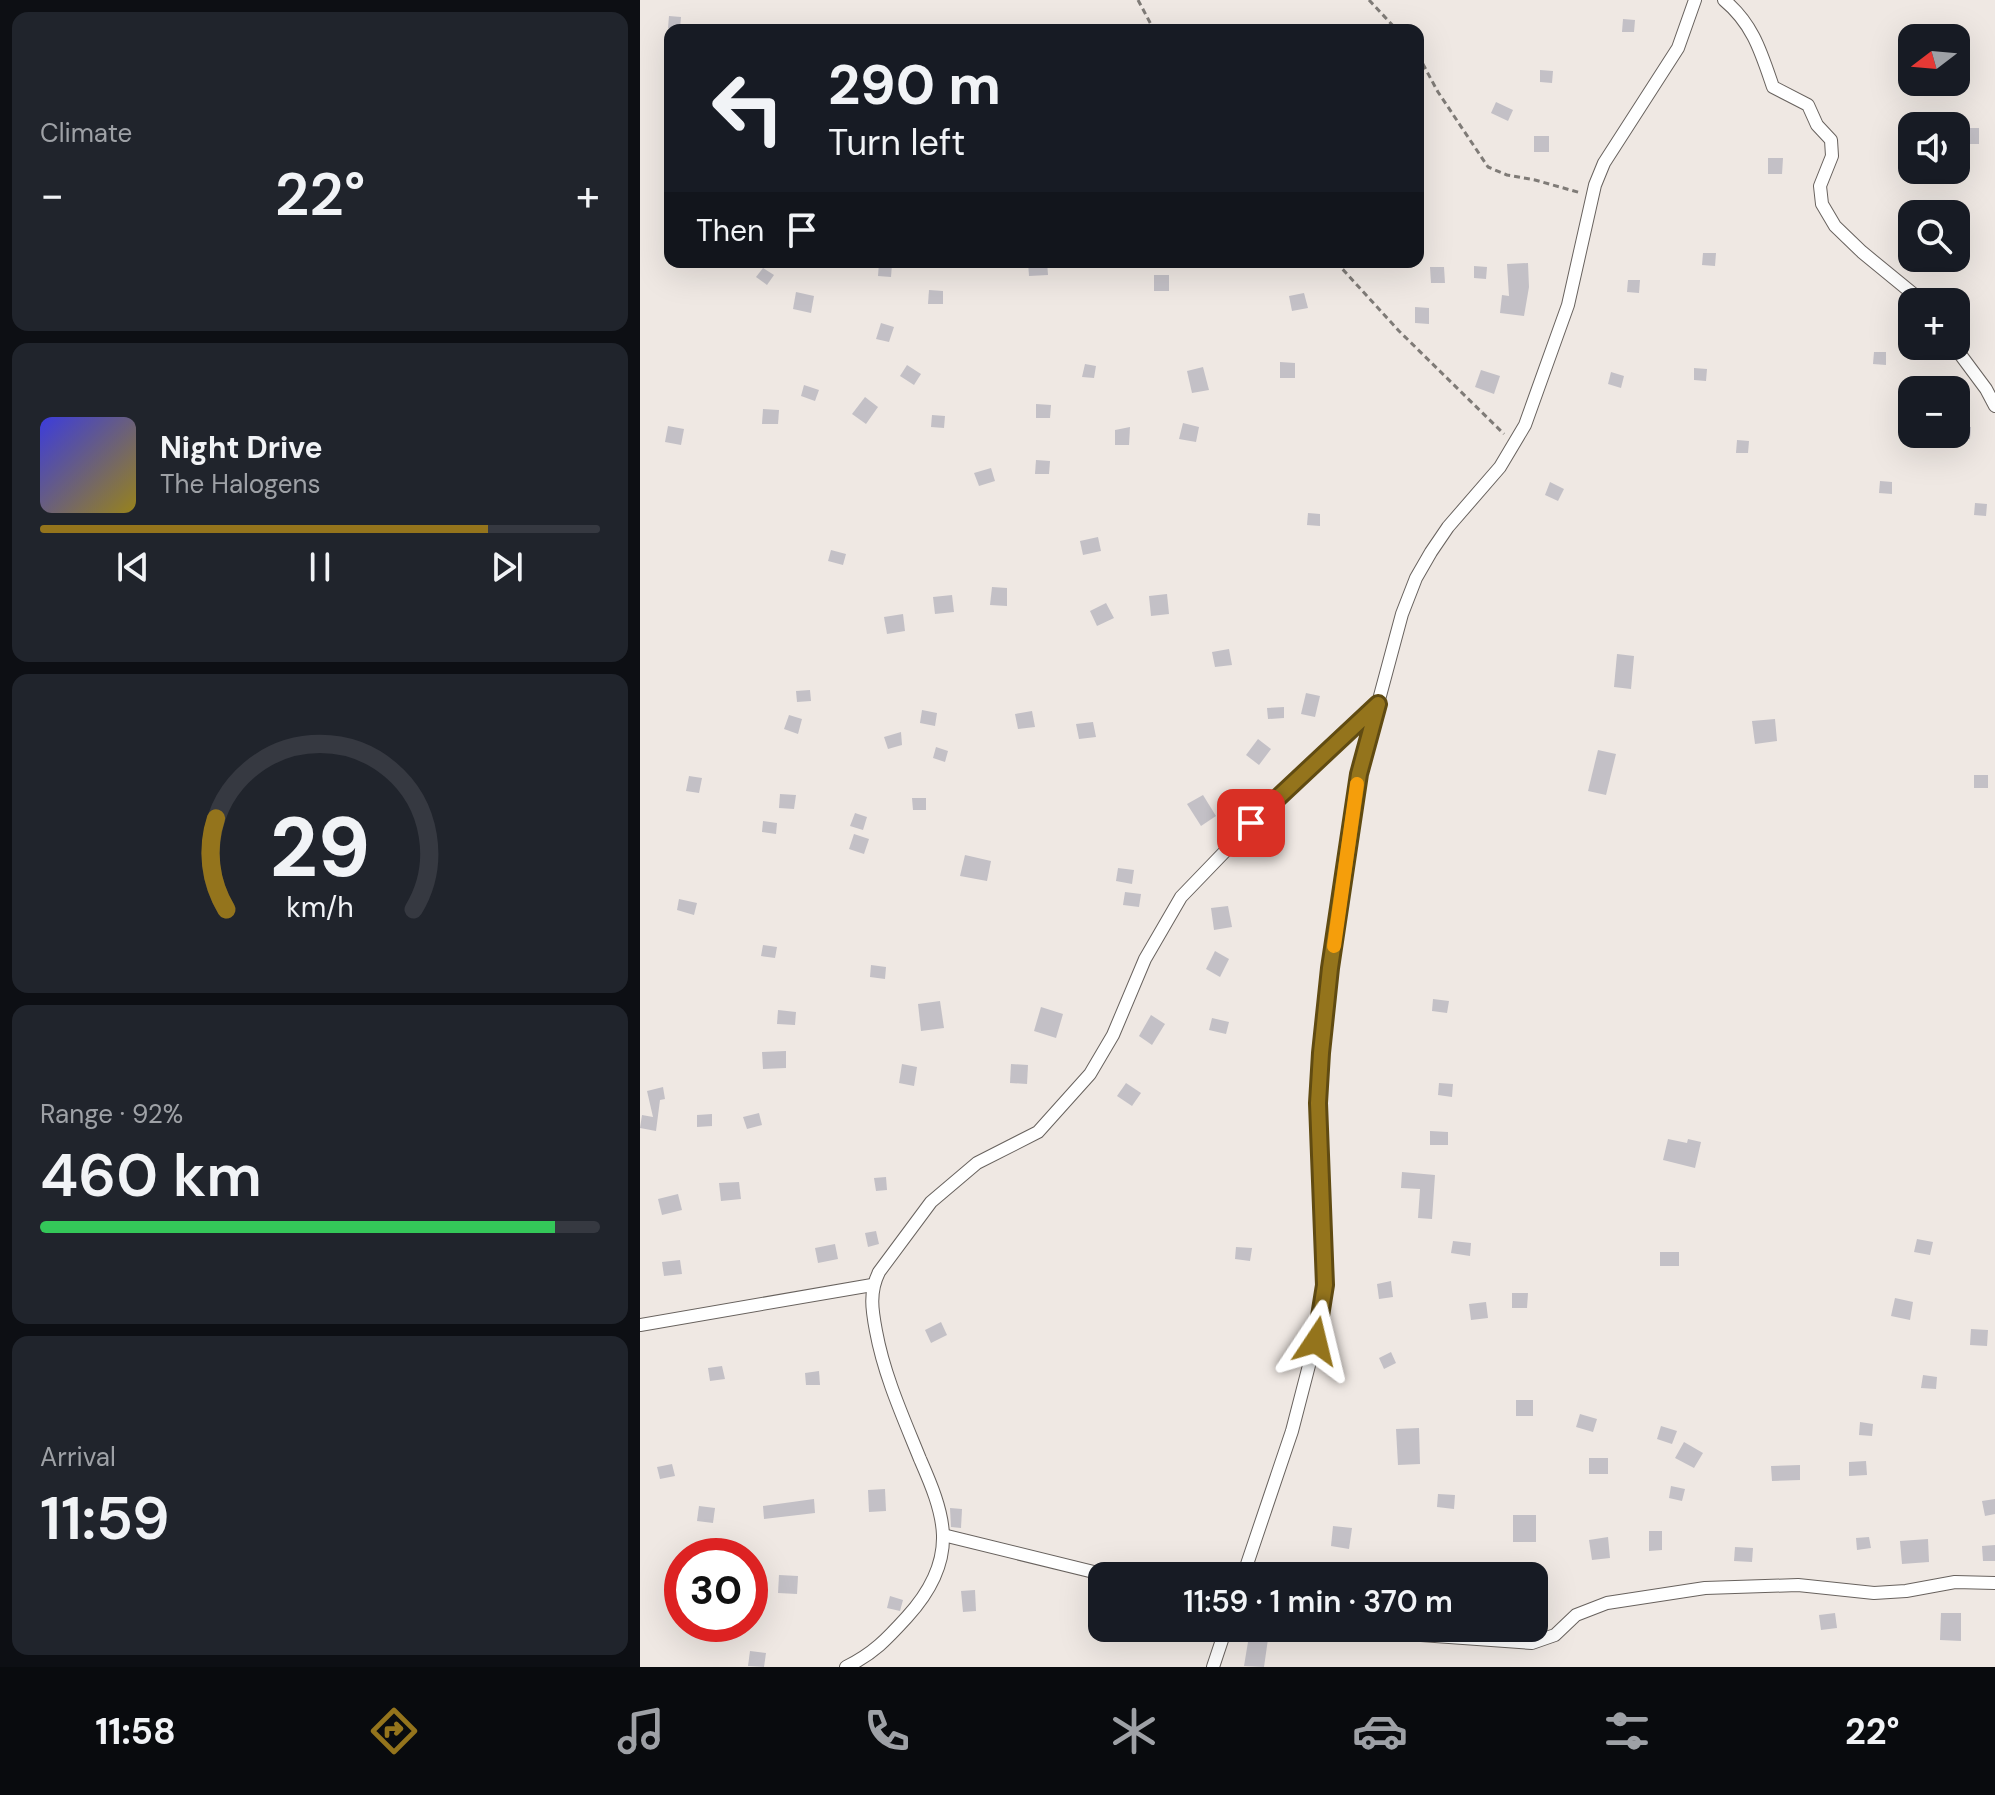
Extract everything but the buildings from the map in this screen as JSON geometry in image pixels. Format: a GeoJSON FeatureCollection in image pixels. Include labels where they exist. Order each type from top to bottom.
{"type":"FeatureCollection","features":[{"type":"Feature","properties":{"kind":"street"},"geometry":{"type":"LineString","coordinates":[[1248,1562],[1292,1431],[1321,1319],[1325,1285],[1318,1103],[1330,968],[1359,774],[1402,614],[1416,578],[1448,527],[1515,445],[1547,371],[1568,305],[1593,196],[1604,163],[1678,48],[1695,0]]}},
{"type":"Feature","properties":{"kind":"street"},"geometry":{"type":"LineString","coordinates":[[1724,0],[1755,37],[1773,87],[1808,105],[1817,125],[1831,140],[1832,156],[1820,186],[1827,213],[1835,226],[1906,288]]}},
{"type":"Feature","properties":{"kind":"street"},"geometry":{"type":"LineString","coordinates":[[1964,360],[1995,406]]}},
{"type":"Feature","properties":{"kind":"street"},"geometry":{"type":"LineString","coordinates":[[846,1667],[868,1657],[925,1597],[936,1576],[943,1535],[934,1494],[878,1347],[872,1285],[931,1202],[977,1163],[1038,1132],[1090,1074],[1113,1035],[1145,959],[1181,897],[1287,787],[1378,704]]}},
{"type":"Feature","properties":{"kind":"street"},"geometry":{"type":"LineString","coordinates":[[640,1325],[872,1285]]}},
{"type":"Feature","properties":{"kind":"street"},"geometry":{"type":"LineString","coordinates":[[943,1535],[1088,1571]]}},
{"type":"Feature","properties":{"kind":"street"},"geometry":{"type":"LineString","coordinates":[[1548,1637],[1555,1635],[1576,1615],[1607,1603],[1705,1588],[1798,1585],[1874,1593],[1955,1582],[1995,1583]]}},
{"type":"Feature","properties":{"kind":"street"},"geometry":{"type":"LineString","coordinates":[[1213,1667],[1221,1642]]}},
{"type":"Feature","properties":{"kind":"path"},"geometry":{"type":"LineString","coordinates":[[1138,0],[1151,24]]}},
{"type":"Feature","properties":{"kind":"path"},"geometry":{"type":"LineString","coordinates":[[1369,0],[1391,24]]}},
{"type":"Feature","properties":{"kind":"path"},"geometry":{"type":"LineString","coordinates":[[1424,66],[1488,167],[1507,175],[1593,196]]}},
{"type":"Feature","properties":{"kind":"path"},"geometry":{"type":"LineString","coordinates":[[1341,268],[1399,331],[1515,445]]}},
{"type":"Feature","properties":{"kind":"slow traffic"},"geometry":{"type":"LineString","coordinates":[[1334,946],[1357,784]]}},
{"type":"Feature","properties":{"kind":"route"},"geometry":{"type":"LineString","coordinates":[[1251,823],[1378,704],[1359,774],[1330,968],[1321,1053],[1318,1103],[1325,1285],[1316,1341]]}}]}
